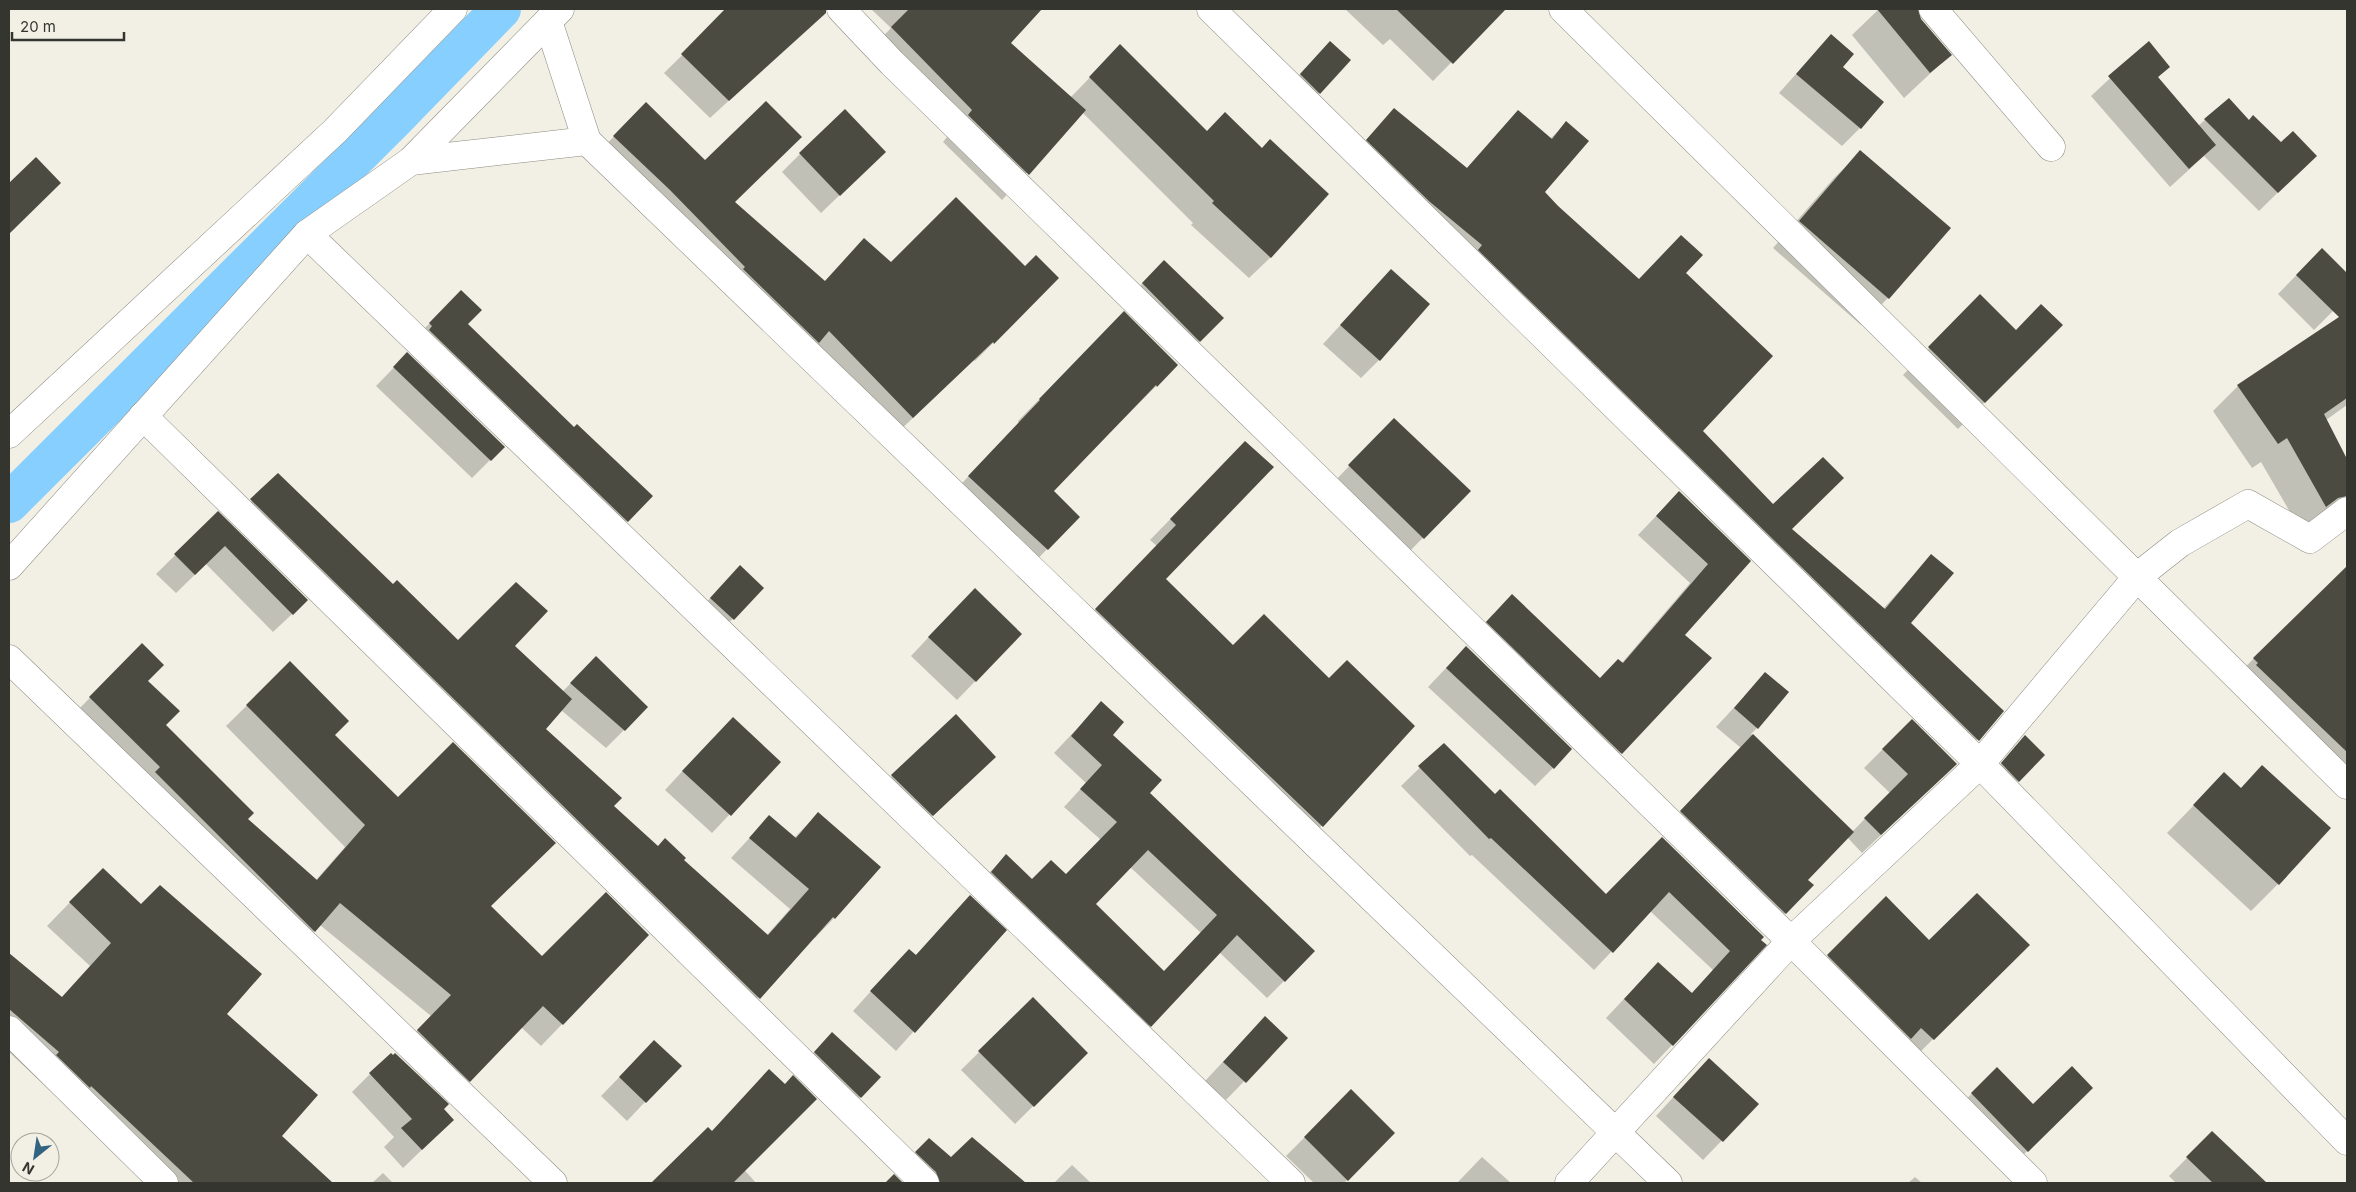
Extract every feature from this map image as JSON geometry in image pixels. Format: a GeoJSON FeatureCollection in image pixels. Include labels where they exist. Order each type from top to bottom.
{"type":"FeatureCollection","features":[{"type":"Feature","properties":{"kind":"street"},"geometry":{"type":"LineString","coordinates":[[9,434],[335,131],[454,9]]}},
{"type":"Feature","properties":{"kind":"street"},"geometry":{"type":"LineString","coordinates":[[841,9],[892,63],[1790,941],[2033,1183]]}},
{"type":"Feature","properties":{"kind":"street"},"geometry":{"type":"LineString","coordinates":[[1211,9],[1980,764],[2347,1141]]}},
{"type":"Feature","properties":{"kind":"street"},"geometry":{"type":"LineString","coordinates":[[1564,9],[2347,785]]}},
{"type":"Feature","properties":{"kind":"street"},"geometry":{"type":"LineString","coordinates":[[1933,9],[2051,147]]}},
{"type":"Feature","properties":{"kind":"street"},"geometry":{"type":"LineString","coordinates":[[554,15],[587,141],[1668,1183]]}},
{"type":"Feature","properties":{"kind":"street"},"geometry":{"type":"LineString","coordinates":[[9,566],[307,234],[411,161],[554,15]]}},
{"type":"Feature","properties":{"kind":"street"},"geometry":{"type":"LineString","coordinates":[[411,161],[587,141]]}},
{"type":"Feature","properties":{"kind":"street"},"geometry":{"type":"LineString","coordinates":[[307,234],[1291,1183]]}},
{"type":"Feature","properties":{"kind":"street"},"geometry":{"type":"LineString","coordinates":[[143,416],[925,1183]]}},
{"type":"Feature","properties":{"kind":"street"},"geometry":{"type":"LineString","coordinates":[[1569,1183],[1790,941],[1980,764],[2138,576],[2180,543],[2248,504],[2310,539],[2347,511]]}},
{"type":"Feature","properties":{"kind":"street"},"geometry":{"type":"LineString","coordinates":[[9,659],[553,1183]]}},
{"type":"Feature","properties":{"kind":"street"},"geometry":{"type":"LineString","coordinates":[[9,1030],[164,1183]]}},
{"type":"Feature","properties":{"kind":"building"},"geometry":{"type":"Polygon","coordinates":[[[725,9],[826,9],[826,13],[729,101],[681,54],[725,9]]]}},
{"type":"Feature","properties":{"kind":"building"},"geometry":{"type":"Polygon","coordinates":[[[909,9],[1042,9],[1011,43],[1086,110],[1029,175],[968,115],[972,110],[891,27],[909,9]]]}},
{"type":"Feature","properties":{"kind":"building"},"geometry":{"type":"Polygon","coordinates":[[[1396,9],[1506,9],[1453,64],[1396,9]]]}},
{"type":"Feature","properties":{"kind":"building"},"geometry":{"type":"Polygon","coordinates":[[[1877,9],[1918,9],[1921,19],[1952,55],[1930,73],[1877,9]]]}},
{"type":"Feature","properties":{"kind":"building"},"geometry":{"type":"Polygon","coordinates":[[[1831,34],[1854,54],[1843,67],[1884,102],[1861,129],[1796,74],[1831,34]]]}},
{"type":"Feature","properties":{"kind":"building"},"geometry":{"type":"Polygon","coordinates":[[[1330,41],[1351,60],[1320,94],[1300,74],[1330,41]]]}},
{"type":"Feature","properties":{"kind":"building"},"geometry":{"type":"Polygon","coordinates":[[[2149,41],[2170,67],[2158,77],[2216,145],[2189,169],[2108,76],[2149,41]]]}},
{"type":"Feature","properties":{"kind":"building"},"geometry":{"type":"Polygon","coordinates":[[[1120,44],[1207,131],[1225,112],[1262,148],[1270,139],[1329,194],[1271,258],[1212,203],[1214,201],[1089,77],[1120,44]]]}},
{"type":"Feature","properties":{"kind":"building"},"geometry":{"type":"Polygon","coordinates":[[[2229,98],[2249,120],[2253,115],[2281,142],[2293,131],[2317,156],[2278,193],[2204,119],[2229,98]]]}},
{"type":"Feature","properties":{"kind":"building"},"geometry":{"type":"Polygon","coordinates":[[[766,101],[802,137],[735,202],[825,281],[864,238],[891,262],[956,197],[1025,266],[1036,255],[1059,278],[994,344],[993,342],[913,418],[829,331],[819,343],[743,269],[745,267],[670,190],[613,136],[646,102],[705,160],[766,101]]]}},
{"type":"Feature","properties":{"kind":"building"},"geometry":{"type":"Polygon","coordinates":[[[1394,108],[1467,168],[1518,110],[1552,139],[1566,121],[1589,141],[1545,192],[1558,206],[1639,279],[1681,235],[1703,255],[1686,273],[1773,356],[1703,431],[1773,504],[1823,457],[1844,478],[1792,529],[1885,609],[1931,554],[1954,573],[1911,623],[2004,711],[1979,741],[1478,250],[1482,245],[1430,202],[1366,140],[1394,108]]]}},
{"type":"Feature","properties":{"kind":"building"},"geometry":{"type":"Polygon","coordinates":[[[845,109],[886,152],[840,196],[799,153],[845,109]]]}},
{"type":"Feature","properties":{"kind":"building"},"geometry":{"type":"Polygon","coordinates":[[[1860,150],[1951,228],[1889,299],[1799,221],[1860,150]]]}},
{"type":"Feature","properties":{"kind":"building"},"geometry":{"type":"Polygon","coordinates":[[[36,157],[61,183],[9,234],[9,183],[36,157]]]}},
{"type":"Feature","properties":{"kind":"building"},"geometry":{"type":"Polygon","coordinates":[[[2322,248],[2347,273],[2347,398],[2324,414],[2347,459],[2347,496],[2338,498],[2326,507],[2287,438],[2278,444],[2237,385],[2339,317],[2296,275],[2322,248]]]}},
{"type":"Feature","properties":{"kind":"building"},"geometry":{"type":"Polygon","coordinates":[[[1164,260],[1224,318],[1200,342],[1142,283],[1164,260]]]}},
{"type":"Feature","properties":{"kind":"building"},"geometry":{"type":"Polygon","coordinates":[[[1391,269],[1430,304],[1380,361],[1340,325],[1391,269]]]}},
{"type":"Feature","properties":{"kind":"building"},"geometry":{"type":"Polygon","coordinates":[[[461,290],[482,310],[468,324],[574,427],[577,424],[653,496],[628,522],[429,330],[432,326],[429,323],[461,290]]]}},
{"type":"Feature","properties":{"kind":"building"},"geometry":{"type":"Polygon","coordinates":[[[1980,294],[2016,330],[2041,304],[2063,325],[1985,403],[1928,347],[1980,294]]]}},
{"type":"Feature","properties":{"kind":"building"},"geometry":{"type":"Polygon","coordinates":[[[1124,311],[1178,365],[1157,387],[1156,385],[1054,491],[1080,517],[1048,550],[968,476],[1124,311]]]}},
{"type":"Feature","properties":{"kind":"building"},"geometry":{"type":"Polygon","coordinates":[[[407,352],[505,447],[491,461],[393,367],[407,352]]]}},
{"type":"Feature","properties":{"kind":"building"},"geometry":{"type":"Polygon","coordinates":[[[1394,418],[1471,491],[1424,539],[1348,465],[1394,418]]]}},
{"type":"Feature","properties":{"kind":"building"},"geometry":{"type":"Polygon","coordinates":[[[1245,441],[1274,467],[1166,579],[1233,645],[1264,614],[1329,678],[1347,660],[1415,726],[1323,827],[1095,609],[1176,525],[1170,519],[1245,441]]]}},
{"type":"Feature","properties":{"kind":"building"},"geometry":{"type":"Polygon","coordinates":[[[278,473],[393,584],[397,580],[458,640],[516,582],[548,611],[515,646],[572,699],[546,729],[622,798],[614,806],[658,846],[665,838],[686,858],[684,860],[768,935],[809,889],[749,838],[769,815],[796,838],[818,812],[881,867],[835,919],[833,917],[760,999],[250,499],[278,473]]]}},
{"type":"Feature","properties":{"kind":"building"},"geometry":{"type":"Polygon","coordinates":[[[1679,491],[1751,561],[1685,635],[1712,658],[1622,754],[1486,622],[1512,594],[1600,678],[1618,659],[1623,663],[1708,564],[1656,516],[1679,491]]]}},
{"type":"Feature","properties":{"kind":"building"},"geometry":{"type":"Polygon","coordinates":[[[218,511],[308,600],[293,615],[225,546],[195,575],[174,554],[218,511]]]}},
{"type":"Feature","properties":{"kind":"building"},"geometry":{"type":"Polygon","coordinates":[[[740,565],[764,588],[734,620],[710,598],[740,565]]]}},
{"type":"Feature","properties":{"kind":"building"},"geometry":{"type":"Polygon","coordinates":[[[2347,566],[2347,752],[2256,665],[2258,663],[2253,658],[2347,566]]]}},
{"type":"Feature","properties":{"kind":"building"},"geometry":{"type":"Polygon","coordinates":[[[975,588],[1022,634],[976,682],[928,637],[975,588]]]}},
{"type":"Feature","properties":{"kind":"building"},"geometry":{"type":"Polygon","coordinates":[[[142,643],[164,665],[148,681],[180,711],[166,725],[254,813],[248,819],[317,880],[365,825],[246,705],[290,661],[349,721],[335,735],[398,797],[453,742],[556,843],[491,906],[542,956],[606,892],[649,935],[563,1025],[543,1006],[470,1082],[417,1030],[451,995],[340,903],[315,932],[155,772],[160,767],[89,697],[142,643]]]}},
{"type":"Feature","properties":{"kind":"building"},"geometry":{"type":"Polygon","coordinates":[[[1466,646],[1572,749],[1554,769],[1446,668],[1466,646]]]}},
{"type":"Feature","properties":{"kind":"building"},"geometry":{"type":"Polygon","coordinates":[[[596,656],[648,707],[625,731],[570,683],[596,656]]]}},
{"type":"Feature","properties":{"kind":"building"},"geometry":{"type":"Polygon","coordinates":[[[1765,672],[1789,692],[1758,729],[1734,708],[1765,672]]]}},
{"type":"Feature","properties":{"kind":"building"},"geometry":{"type":"Polygon","coordinates":[[[1101,701],[1124,722],[1113,735],[1162,780],[1150,793],[1315,951],[1285,982],[1237,935],[1151,1027],[991,872],[1006,854],[1032,879],[1051,860],[1066,874],[1117,822],[1080,789],[1102,765],[1071,736],[1101,701]],[[1148,850],[1096,904],[1164,971],[1217,915],[1148,850]]]}},
{"type":"Feature","properties":{"kind":"building"},"geometry":{"type":"Polygon","coordinates":[[[956,714],[996,757],[933,816],[891,775],[956,714]]]}},
{"type":"Feature","properties":{"kind":"building"},"geometry":{"type":"Polygon","coordinates":[[[733,717],[781,762],[731,816],[682,771],[733,717]]]}},
{"type":"Feature","properties":{"kind":"building"},"geometry":{"type":"Polygon","coordinates":[[[1912,719],[1957,764],[1881,835],[1864,818],[1908,774],[1882,749],[1912,719]]]}},
{"type":"Feature","properties":{"kind":"building"},"geometry":{"type":"Polygon","coordinates":[[[1753,734],[1854,832],[1808,880],[1814,885],[1786,914],[1680,811],[1753,734]]]}},
{"type":"Feature","properties":{"kind":"building"},"geometry":{"type":"Polygon","coordinates":[[[2025,735],[2045,755],[2019,782],[2001,763],[2025,735]]]}},
{"type":"Feature","properties":{"kind":"building"},"geometry":{"type":"Polygon","coordinates":[[[1444,743],[1495,794],[1500,789],[1606,894],[1662,837],[1764,937],[1761,940],[1767,945],[1673,1046],[1624,999],[1658,962],[1692,993],[1730,951],[1669,892],[1613,953],[1491,838],[1489,839],[1418,766],[1444,743]]]}},
{"type":"Feature","properties":{"kind":"building"},"geometry":{"type":"Polygon","coordinates":[[[2262,765],[2331,828],[2279,885],[2193,805],[2224,772],[2241,788],[2262,765]]]}},
{"type":"Feature","properties":{"kind":"building"},"geometry":{"type":"Polygon","coordinates":[[[103,868],[141,904],[160,885],[262,974],[227,1014],[318,1095],[282,1136],[333,1183],[194,1183],[91,1086],[90,1088],[56,1055],[59,1052],[9,1009],[9,953],[62,997],[111,943],[69,902],[103,868]]]}},
{"type":"Feature","properties":{"kind":"building"},"geometry":{"type":"Polygon","coordinates":[[[1977,893],[2030,945],[1934,1040],[1921,1028],[1911,1039],[1827,955],[1886,896],[1929,940],[1977,893]]]}},
{"type":"Feature","properties":{"kind":"building"},"geometry":{"type":"Polygon","coordinates":[[[970,895],[1007,930],[915,1033],[870,991],[909,949],[916,955],[970,895]]]}},
{"type":"Feature","properties":{"kind":"building"},"geometry":{"type":"Polygon","coordinates":[[[1033,997],[1088,1053],[1034,1107],[978,1051],[1033,997]]]}},
{"type":"Feature","properties":{"kind":"building"},"geometry":{"type":"Polygon","coordinates":[[[1265,1016],[1288,1038],[1246,1083],[1223,1062],[1265,1016]]]}},
{"type":"Feature","properties":{"kind":"building"},"geometry":{"type":"Polygon","coordinates":[[[832,1032],[881,1077],[861,1098],[814,1052],[832,1032]]]}},
{"type":"Feature","properties":{"kind":"building"},"geometry":{"type":"Polygon","coordinates":[[[654,1040],[682,1066],[646,1103],[619,1077],[654,1040]]]}},
{"type":"Feature","properties":{"kind":"building"},"geometry":{"type":"Polygon","coordinates":[[[391,1053],[393,1055],[395,1053],[449,1104],[444,1109],[454,1120],[422,1150],[401,1128],[412,1119],[369,1073],[391,1053]]]}},
{"type":"Feature","properties":{"kind":"building"},"geometry":{"type":"Polygon","coordinates":[[[1709,1058],[1759,1104],[1723,1142],[1673,1097],[1709,1058]]]}},
{"type":"Feature","properties":{"kind":"building"},"geometry":{"type":"Polygon","coordinates":[[[2072,1066],[2093,1088],[2028,1152],[1971,1093],[1997,1067],[2033,1104],[2072,1066]]]}},
{"type":"Feature","properties":{"kind":"building"},"geometry":{"type":"Polygon","coordinates":[[[769,1069],[785,1084],[793,1075],[817,1099],[733,1183],[651,1183],[708,1127],[712,1131],[769,1069]]]}},
{"type":"Feature","properties":{"kind":"building"},"geometry":{"type":"Polygon","coordinates":[[[1351,1089],[1395,1133],[1348,1181],[1304,1137],[1351,1089]]]}},
{"type":"Feature","properties":{"kind":"building"},"geometry":{"type":"Polygon","coordinates":[[[2212,1131],[2267,1183],[2213,1183],[2186,1157],[2212,1131]]]}},
{"type":"Feature","properties":{"kind":"building"},"geometry":{"type":"Polygon","coordinates":[[[972,1137],[1026,1183],[940,1183],[936,1172],[915,1152],[929,1138],[951,1157],[972,1137]]]}},
{"type":"Feature","properties":{"kind":"building"},"geometry":{"type":"Polygon","coordinates":[[[894,1174],[903,1183],[885,1183],[894,1174]]]}},
{"type":"Feature","properties":{"kind":"waterway"},"geometry":{"type":"LineString","coordinates":[[9,503],[394,119],[501,9]]}}]}
